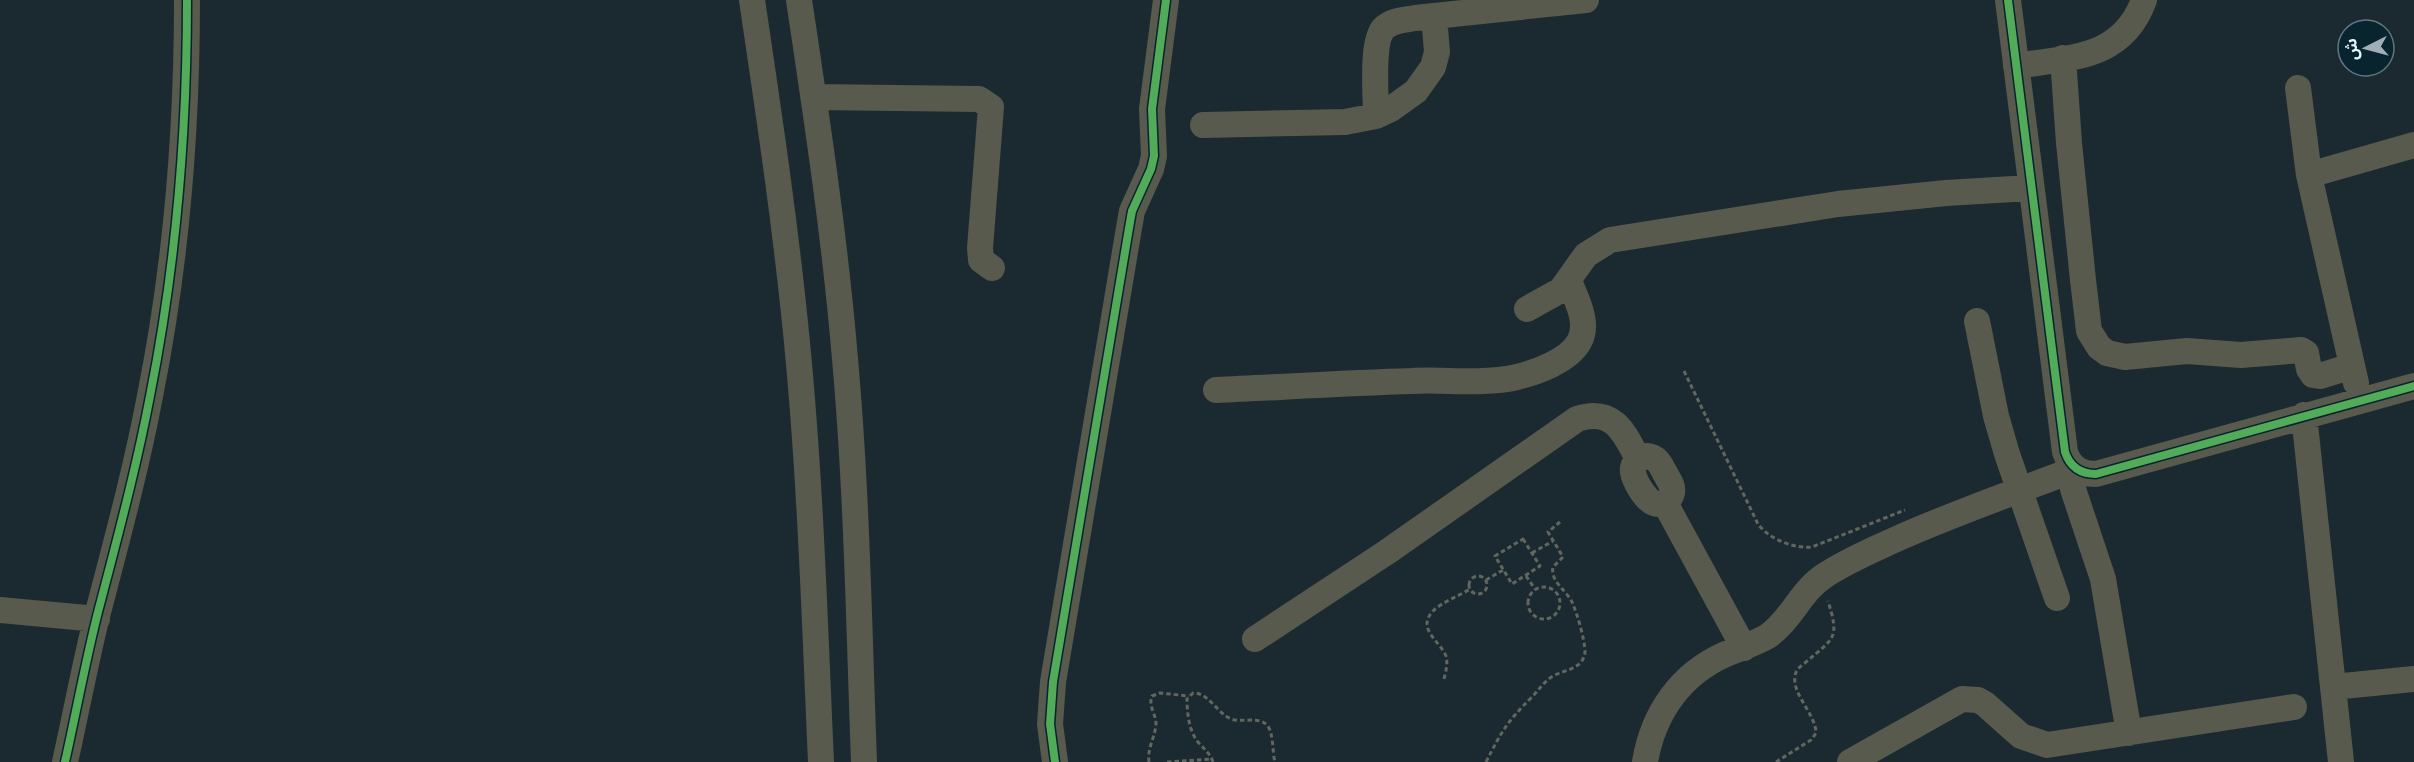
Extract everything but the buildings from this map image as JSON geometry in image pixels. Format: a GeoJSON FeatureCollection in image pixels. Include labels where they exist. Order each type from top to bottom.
{"type":"FeatureCollection","features":[{"type":"Feature","properties":{"kind":"street"},"geometry":{"type":"LineString","coordinates":[[65,762],[96,619],[137,458],[161,334],[170,271],[182,144],[187,0]]}},
{"type":"Feature","properties":{"kind":"street"},"geometry":{"type":"LineString","coordinates":[[752,0],[780,194],[800,366],[821,762]]}},
{"type":"Feature","properties":{"kind":"street"},"geometry":{"type":"LineString","coordinates":[[799,0],[827,186],[846,361],[864,762]]}},
{"type":"Feature","properties":{"kind":"street"},"geometry":{"type":"LineString","coordinates":[[1055,762],[1050,724],[1053,682],[1129,228],[1135,204],[1149,175],[1154,156],[1152,109],[1166,0]]}},
{"type":"Feature","properties":{"kind":"street"},"geometry":{"type":"LineString","coordinates":[[1376,116],[1378,36],[1389,24],[1422,12],[1484,5],[1586,0]]}},
{"type":"Feature","properties":{"kind":"street"},"geometry":{"type":"LineString","coordinates":[[2008,0],[2064,452],[2076,469],[2096,474],[2414,386]]}},
{"type":"Feature","properties":{"kind":"street"},"geometry":{"type":"LineString","coordinates":[[2016,66],[2099,50],[2116,41],[2132,25],[2144,0]]}},
{"type":"Feature","properties":{"kind":"street"},"geometry":{"type":"LineString","coordinates":[[1203,125],[1345,122],[1376,116],[1404,101],[1426,80],[1433,67],[1437,52],[1422,12]]}},
{"type":"Feature","properties":{"kind":"street"},"geometry":{"type":"LineString","coordinates":[[2063,58],[2083,280],[2090,331],[2099,347],[2116,356],[2125,357],[2187,351],[2241,355],[2301,350],[2306,353],[2309,369],[2313,375],[2320,376],[2352,366]]}},
{"type":"Feature","properties":{"kind":"street"},"geometry":{"type":"LineString","coordinates":[[2298,88],[2309,175],[2360,400]]}},
{"type":"Feature","properties":{"kind":"street"},"geometry":{"type":"LineString","coordinates":[[814,97],[979,99],[991,107],[980,248],[981,260],[992,268]]}},
{"type":"Feature","properties":{"kind":"street"},"geometry":{"type":"LineString","coordinates":[[2309,175],[2414,145]]}},
{"type":"Feature","properties":{"kind":"street"},"geometry":{"type":"LineString","coordinates":[[1527,309],[1561,290],[1580,262],[1593,249],[1610,240],[1838,204],[1946,193],[2030,188]]}},
{"type":"Feature","properties":{"kind":"street"},"geometry":{"type":"LineString","coordinates":[[1216,390],[1416,381],[1486,381],[1533,373],[1567,354],[1581,338],[1583,323],[1569,281]]}},
{"type":"Feature","properties":{"kind":"street"},"geometry":{"type":"LineString","coordinates":[[1977,321],[1996,416],[2018,491],[2057,598]]}},
{"type":"Feature","properties":{"kind":"street"},"geometry":{"type":"LineString","coordinates":[[2304,415],[2341,762]]}},
{"type":"Feature","properties":{"kind":"street"},"geometry":{"type":"LineString","coordinates":[[1255,639],[1387,552],[1577,419],[1585,416],[1601,417],[1616,424],[1622,430],[1638,459],[1652,456],[1659,462],[1672,486],[1671,496],[1665,503],[1743,648]]}},
{"type":"Feature","properties":{"kind":"street"},"geometry":{"type":"LineString","coordinates":[[1645,762],[1655,724],[1671,697],[1695,673],[1710,662],[1769,635],[1821,578],[1874,549],[2076,469]]}},
{"type":"Feature","properties":{"kind":"street"},"geometry":{"type":"LineString","coordinates":[[2076,469],[2073,489],[2103,579],[2129,733]]}},
{"type":"Feature","properties":{"kind":"street"},"geometry":{"type":"LineString","coordinates":[[0,610],[96,619]]}},
{"type":"Feature","properties":{"kind":"street"},"geometry":{"type":"LineString","coordinates":[[2333,687],[2414,679]]}},
{"type":"Feature","properties":{"kind":"street"},"geometry":{"type":"LineString","coordinates":[[1850,762],[1962,699],[1985,704],[2021,736],[2038,744],[2056,745],[2294,707]]}},
{"type":"Feature","properties":{"kind":"path"},"geometry":{"type":"LineString","coordinates":[[1684,371],[1758,524],[1768,535],[1800,548],[1812,548],[1911,508]]}},
{"type":"Feature","properties":{"kind":"path"},"geometry":{"type":"LineString","coordinates":[[1486,762],[1508,721],[1540,685],[1556,674],[1574,668],[1584,656],[1584,646],[1573,606],[1553,576],[1553,567],[1563,557],[1548,532],[1560,522]]}},
{"type":"Feature","properties":{"kind":"path"},"geometry":{"type":"LineString","coordinates":[[1523,539],[1532,553],[1540,566],[1512,584],[1495,556],[1523,539]]}},
{"type":"Feature","properties":{"kind":"path"},"geometry":{"type":"LineString","coordinates":[[1532,553],[1553,541]]}},
{"type":"Feature","properties":{"kind":"path"},"geometry":{"type":"LineString","coordinates":[[1485,580],[1503,570]]}},
{"type":"Feature","properties":{"kind":"path"},"geometry":{"type":"LineString","coordinates":[[1526,575],[1535,589]]}},
{"type":"Feature","properties":{"kind":"path"},"geometry":{"type":"LineString","coordinates":[[1479,576],[1485,580],[1484,591],[1477,594],[1470,590],[1469,582],[1472,578],[1479,576]]}},
{"type":"Feature","properties":{"kind":"path"},"geometry":{"type":"LineString","coordinates":[[1776,762],[1811,740],[1816,733],[1815,724],[1794,680],[1798,669],[1830,641],[1835,632],[1821,578]]}},
{"type":"Feature","properties":{"kind":"path"},"geometry":{"type":"LineString","coordinates":[[1547,587],[1557,593],[1561,604],[1556,615],[1545,619],[1533,615],[1528,598],[1535,589],[1547,587]]}},
{"type":"Feature","properties":{"kind":"path"},"geometry":{"type":"LineString","coordinates":[[1444,679],[1447,670],[1445,654],[1429,634],[1429,618],[1434,609],[1470,590]]}},
{"type":"Feature","properties":{"kind":"path"},"geometry":{"type":"LineString","coordinates":[[1149,762],[1149,749],[1156,726],[1150,701],[1152,696],[1160,693],[1189,696],[1193,693],[1201,694],[1230,718],[1265,723],[1270,730],[1275,762]]}},
{"type":"Feature","properties":{"kind":"path"},"geometry":{"type":"LineString","coordinates":[[1189,696],[1187,704],[1191,729],[1212,760]]}},
{"type":"Feature","properties":{"kind":"path"},"geometry":{"type":"LineString","coordinates":[[1167,762],[1212,760]]}},
{"type":"Feature","properties":{"kind":"cycle path"},"geometry":{"type":"LineString","coordinates":[[65,762],[93,634],[138,451],[167,298],[182,149],[187,0]]}},
{"type":"Feature","properties":{"kind":"cycle path"},"geometry":{"type":"LineString","coordinates":[[1055,762],[1050,724],[1053,682],[1132,211],[1151,169],[1154,156],[1152,109],[1166,0]]}},
{"type":"Feature","properties":{"kind":"cycle path"},"geometry":{"type":"LineString","coordinates":[[2008,0],[2065,452],[2073,466],[2085,473],[2096,474],[2414,386]]}}]}
